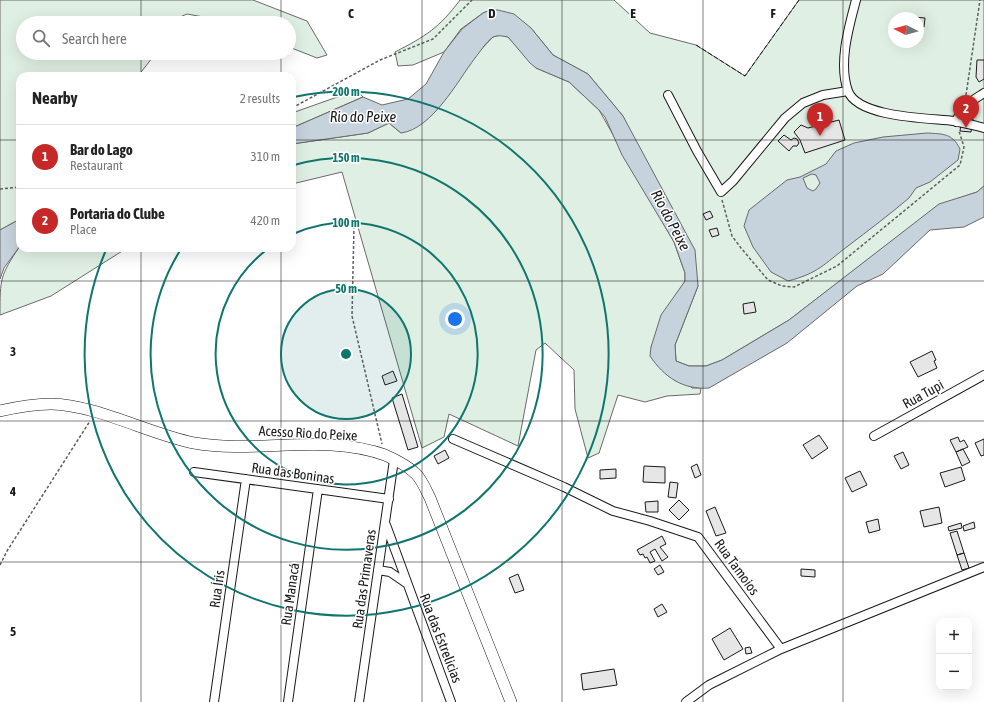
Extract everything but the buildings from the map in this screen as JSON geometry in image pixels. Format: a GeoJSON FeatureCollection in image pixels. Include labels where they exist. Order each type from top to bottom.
{"type":"FeatureCollection","features":[{"type":"Feature","properties":{"kind":"street"},"geometry":{"type":"LineString","coordinates":[[856,0],[847,34],[845,54],[848,91],[851,96],[868,108],[883,113],[956,122],[984,128]]}},
{"type":"Feature","properties":{"kind":"street"},"geometry":{"type":"LineString","coordinates":[[668,94],[697,151],[721,192],[733,181],[785,118],[803,103],[823,95],[848,91]]}},
{"type":"Feature","properties":{"kind":"street"},"geometry":{"type":"LineString","coordinates":[[956,122],[960,111],[965,105],[984,94]]}},
{"type":"Feature","properties":{"kind":"street","name":"Rua Tupi"},"geometry":{"type":"LineString","coordinates":[[874,436],[984,375]]}},
{"type":"Feature","properties":{"kind":"street","name":"Acesso Rio do Peixe"},"geometry":{"type":"LineString","coordinates":[[0,411],[22,406],[52,404],[95,413],[166,436],[195,443],[216,445],[298,445],[349,448],[390,458],[416,474],[430,498],[511,702]]}},
{"type":"Feature","properties":{"kind":"street","name":"Rua Tamoios"},"geometry":{"type":"LineString","coordinates":[[454,439],[564,487],[607,509],[698,537],[781,649]]}},
{"type":"Feature","properties":{"kind":"street","name":"Rua das Primaveras"},"geometry":{"type":"LineString","coordinates":[[359,702],[389,499],[390,458]]}},
{"type":"Feature","properties":{"kind":"street","name":"Rua das Boninas"},"geometry":{"type":"LineString","coordinates":[[194,472],[389,499]]}},
{"type":"Feature","properties":{"kind":"street","name":"Rua Íris"},"geometry":{"type":"LineString","coordinates":[[214,702],[246,479]]}},
{"type":"Feature","properties":{"kind":"street","name":"Rua Manacá"},"geometry":{"type":"LineString","coordinates":[[288,702],[318,489]]}},
{"type":"Feature","properties":{"kind":"street","name":"Rua das Estrelicias"},"geometry":{"type":"LineString","coordinates":[[385,523],[451,702]]}},
{"type":"Feature","properties":{"kind":"street"},"geometry":{"type":"LineString","coordinates":[[686,702],[709,685],[781,649],[984,567]]}},
{"type":"Feature","properties":{"kind":"street","name":"Rua das Estrelicias"},"geometry":{"type":"LineString","coordinates":[[378,570],[390,572],[406,583]]}},
{"type":"Feature","properties":{"kind":"path"},"geometry":{"type":"LineString","coordinates":[[296,106],[380,60],[434,38],[472,0]]}},
{"type":"Feature","properties":{"kind":"path"},"geometry":{"type":"LineString","coordinates":[[965,105],[980,0]]}},
{"type":"Feature","properties":{"kind":"path"},"geometry":{"type":"LineString","coordinates":[[721,192],[723,206],[732,236],[741,248],[768,280],[782,286],[794,287],[838,266],[960,165],[964,147],[956,122]]}},
{"type":"Feature","properties":{"kind":"path"},"geometry":{"type":"LineString","coordinates":[[0,189],[16,187]]}},
{"type":"Feature","properties":{"kind":"path"},"geometry":{"type":"LineString","coordinates":[[354,226],[352,316],[367,384],[390,458]]}},
{"type":"Feature","properties":{"kind":"path"},"geometry":{"type":"LineString","coordinates":[[0,566],[7,551],[95,413]]}},
{"type":"Feature","properties":{"kind":"green space"},"geometry":{"type":"Polygon","coordinates":[[[0,0],[253,0],[294,16],[198,16],[187,14],[182,16],[16,16],[16,60],[151,60],[141,72],[16,72],[16,221],[0,230],[0,0]]]}},
{"type":"Feature","properties":{"kind":"green space"},"geometry":{"type":"Polygon","coordinates":[[[460,0],[614,0],[650,33],[696,45],[745,76],[799,0],[984,0],[984,186],[977,192],[939,205],[789,320],[722,360],[706,366],[689,366],[676,361],[675,345],[698,286],[623,116],[588,74],[553,55],[531,28],[490,10],[483,13],[461,29],[444,52],[413,65],[398,66],[395,52],[424,36],[445,18],[460,0]]]}},
{"type":"Feature","properties":{"kind":"green space"},"geometry":{"type":"Polygon","coordinates":[[[296,17],[307,21],[327,55],[317,58],[296,50],[296,17]]]}},
{"type":"Feature","properties":{"kind":"green space"},"geometry":{"type":"Polygon","coordinates":[[[500,35],[508,37],[536,68],[569,82],[599,110],[674,242],[685,273],[685,281],[651,347],[692,388],[701,388],[700,394],[667,396],[645,402],[618,395],[599,453],[588,458],[575,409],[574,370],[545,343],[536,350],[518,446],[449,414],[444,437],[422,448],[342,172],[296,183],[296,143],[368,133],[389,123],[401,133],[493,37],[500,35]]]}},
{"type":"Feature","properties":{"kind":"green space"},"geometry":{"type":"Polygon","coordinates":[[[357,90],[363,97],[296,126],[296,112],[357,90]]]}},
{"type":"Feature","properties":{"kind":"green space"},"geometry":{"type":"Polygon","coordinates":[[[16,252],[121,252],[51,296],[0,315],[2,278],[8,264],[16,252]]]}},
{"type":"Feature","properties":{"kind":"water","name":"Rio do Peixe"},"geometry":{"type":"Polygon","coordinates":[[[490,10],[498,10],[514,14],[531,28],[553,55],[588,74],[623,116],[695,250],[698,286],[675,345],[676,361],[689,366],[706,366],[722,360],[789,320],[939,204],[977,192],[984,186],[984,217],[964,227],[930,230],[883,274],[857,286],[787,343],[709,388],[691,387],[675,381],[661,370],[650,356],[651,347],[661,315],[685,281],[685,273],[674,242],[622,155],[605,117],[569,82],[536,68],[508,37],[497,36],[490,39],[443,103],[423,123],[412,130],[401,133],[389,123],[368,133],[296,143],[296,126],[363,97],[382,105],[408,99],[426,84],[444,52],[462,29],[483,13],[490,10]]]}},
{"type":"Feature","properties":{"kind":"water"},"geometry":{"type":"Polygon","coordinates":[[[927,133],[946,135],[954,140],[960,149],[958,160],[930,182],[916,188],[909,198],[827,263],[814,271],[807,275],[788,281],[771,272],[753,247],[744,226],[749,210],[787,180],[800,177],[826,164],[836,151],[854,143],[883,137],[927,133]],[[812,174],[803,178],[807,188],[813,191],[820,183],[816,175],[812,174]]]}},
{"type":"Feature","properties":{"kind":"water"},"geometry":{"type":"Polygon","coordinates":[[[16,221],[16,252],[4,268],[0,279],[0,230],[16,221]]]}},
{"type":"Feature","properties":{"kind":"fence"},"geometry":{"type":"LineString","coordinates":[[696,45],[745,76],[799,0]]}},
{"type":"Feature","properties":{"kind":"place","name":"Portaria do Clube"},"geometry":{"type":"Point","coordinates":[966,128]}},
{"type":"Feature","properties":{"kind":"place","name":"Bar do Lago"},"geometry":{"type":"Point","coordinates":[820,136]}}]}
